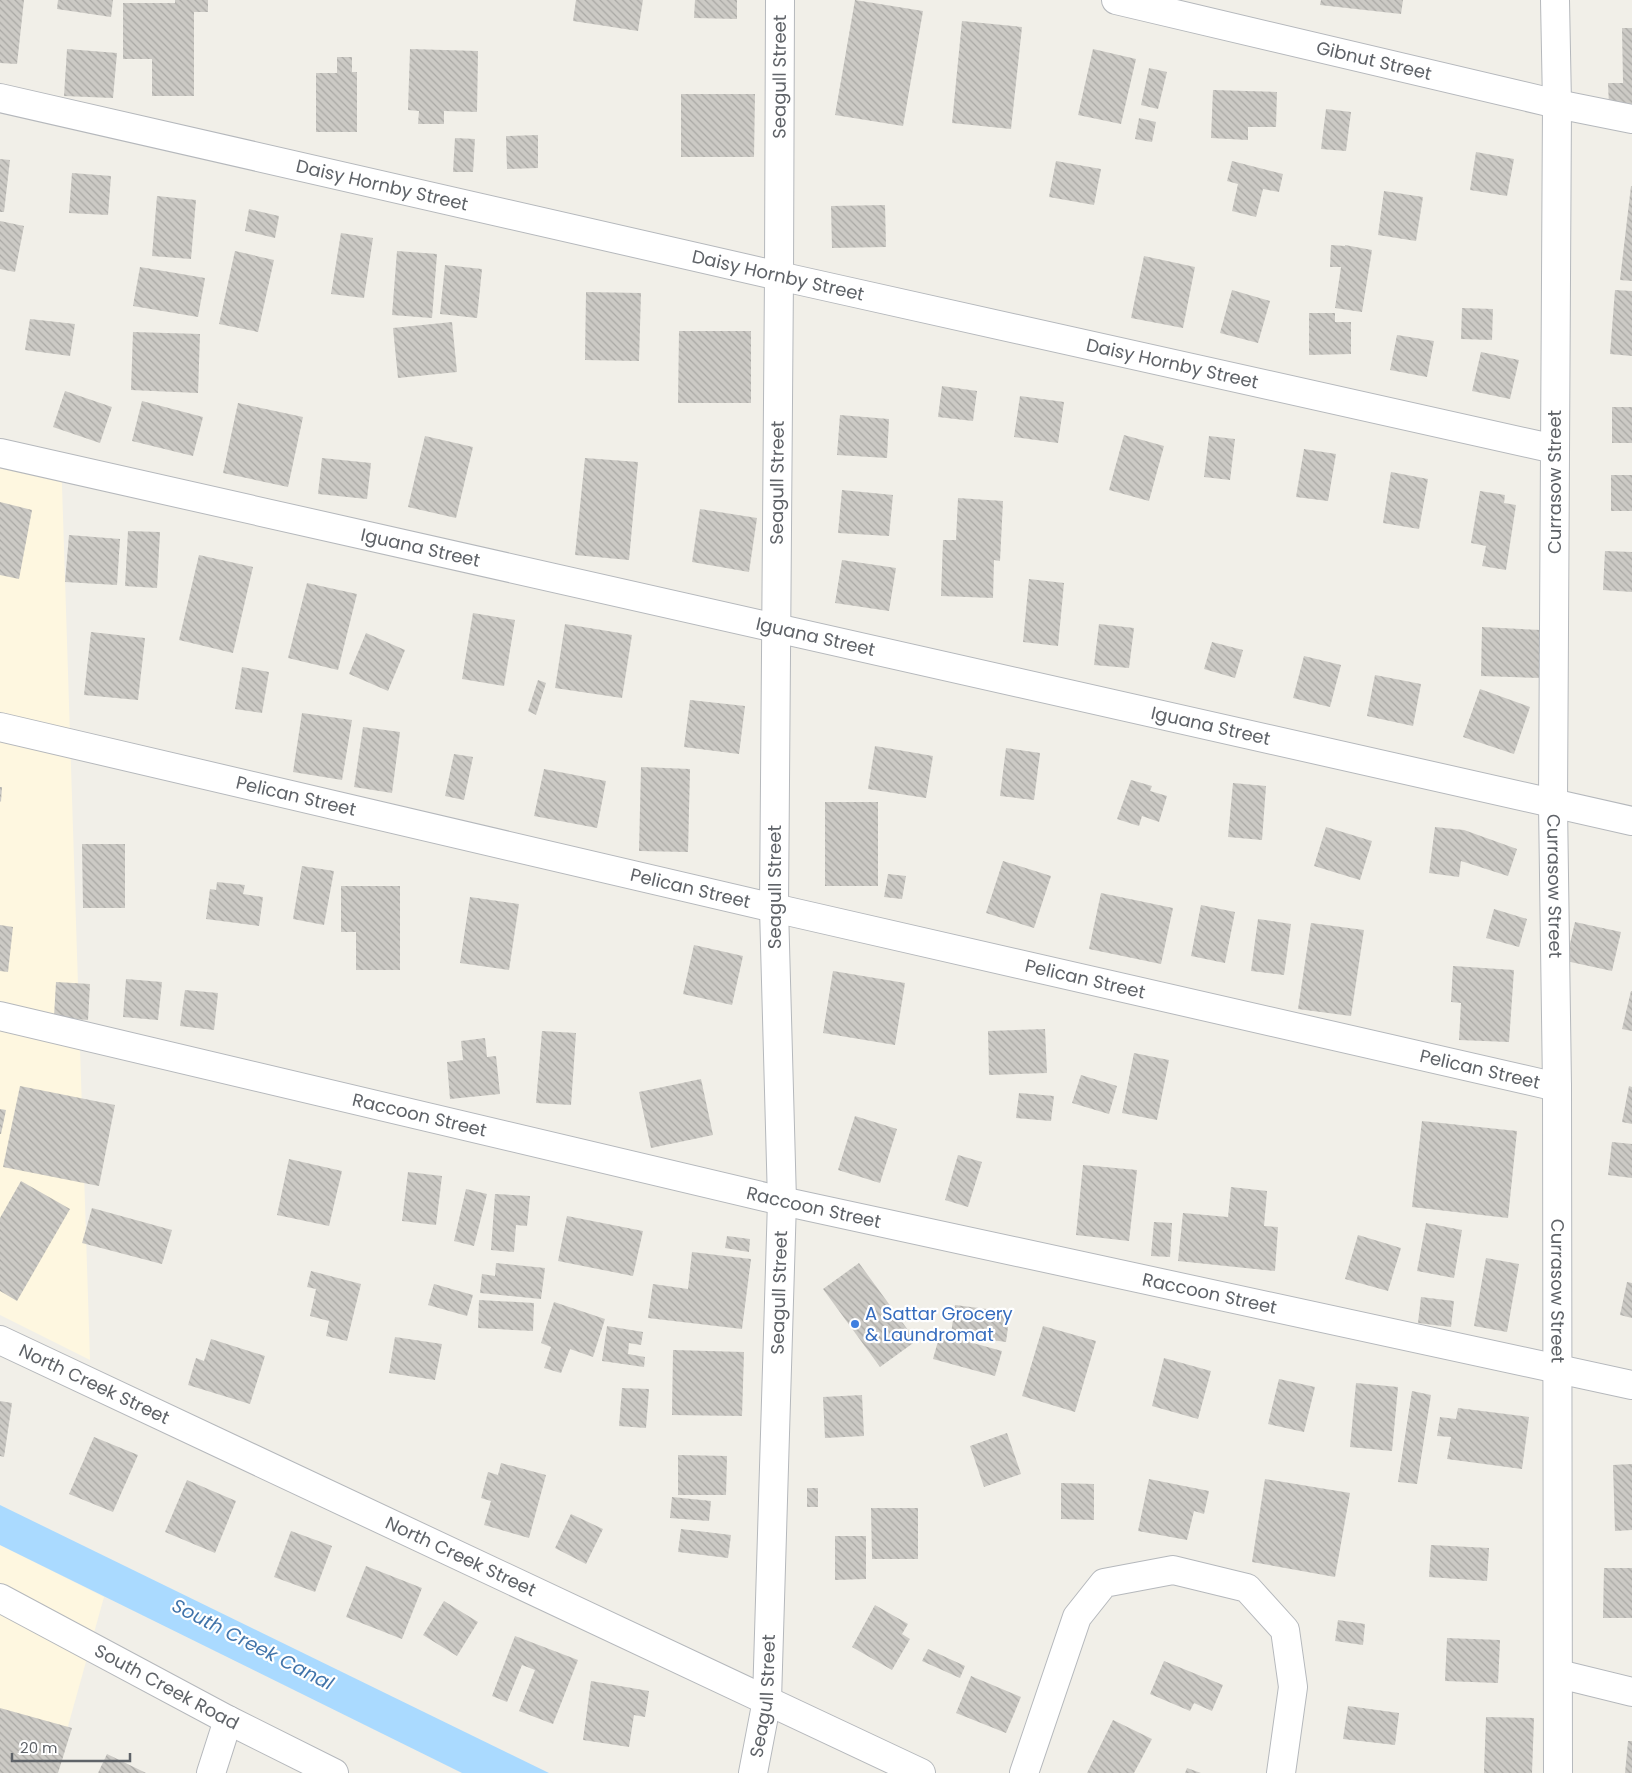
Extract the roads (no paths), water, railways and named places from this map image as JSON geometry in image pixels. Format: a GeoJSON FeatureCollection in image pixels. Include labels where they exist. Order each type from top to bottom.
{"type":"FeatureCollection","features":[{"type":"Feature","properties":{"kind":"street","name":"Seagull Street"},"geometry":{"type":"LineString","coordinates":[[753,1773],[767,1700],[782,1201],[774,908],[780,0]]}},
{"type":"Feature","properties":{"kind":"street","name":"Gibnut Street"},"geometry":{"type":"LineString","coordinates":[[1116,0],[1557,104],[1632,119]]}},
{"type":"Feature","properties":{"kind":"street","name":"Currasow Street"},"geometry":{"type":"LineString","coordinates":[[1555,0],[1557,104],[1553,804],[1557,1087],[1558,1773]]}},
{"type":"Feature","properties":{"kind":"street","name":"Daisy Hornby Street"},"geometry":{"type":"LineString","coordinates":[[0,98],[779,276],[1555,449]]}},
{"type":"Feature","properties":{"kind":"street","name":"Iguana Street"},"geometry":{"type":"LineString","coordinates":[[0,453],[1632,822]]}},
{"type":"Feature","properties":{"kind":"street","name":"Pelican Street"},"geometry":{"type":"LineString","coordinates":[[0,727],[774,908],[1557,1087]]}},
{"type":"Feature","properties":{"kind":"street","name":"Raccoon Street"},"geometry":{"type":"LineString","coordinates":[[0,1016],[782,1201],[1558,1367],[1632,1385]]}},
{"type":"Feature","properties":{"kind":"street","name":"North Creek Street"},"geometry":{"type":"LineString","coordinates":[[0,1340],[921,1773]]}},
{"type":"Feature","properties":{"kind":"street"},"geometry":{"type":"LineString","coordinates":[[1024,1773],[1078,1617],[1104,1583],[1173,1570],[1247,1588],[1285,1630],[1293,1687],[1281,1773]]}},
{"type":"Feature","properties":{"kind":"street","name":"South Creek Road"},"geometry":{"type":"LineString","coordinates":[[0,1598],[228,1720],[334,1773]]}},
{"type":"Feature","properties":{"kind":"street"},"geometry":{"type":"LineString","coordinates":[[1558,1674],[1632,1692]]}},
{"type":"Feature","properties":{"kind":"street"},"geometry":{"type":"LineString","coordinates":[[211,1773],[228,1720]]}},
{"type":"Feature","properties":{"kind":"water","name":"South Creek Canal"},"geometry":{"type":"Polygon","coordinates":[[[0,1505],[549,1773],[462,1773],[0,1545],[0,1505]]]}},
{"type":"Feature","properties":{"kind":"place","name":"A Sattar Grocery & Laundromat"},"geometry":{"type":"Point","coordinates":[855,1324]}}]}
